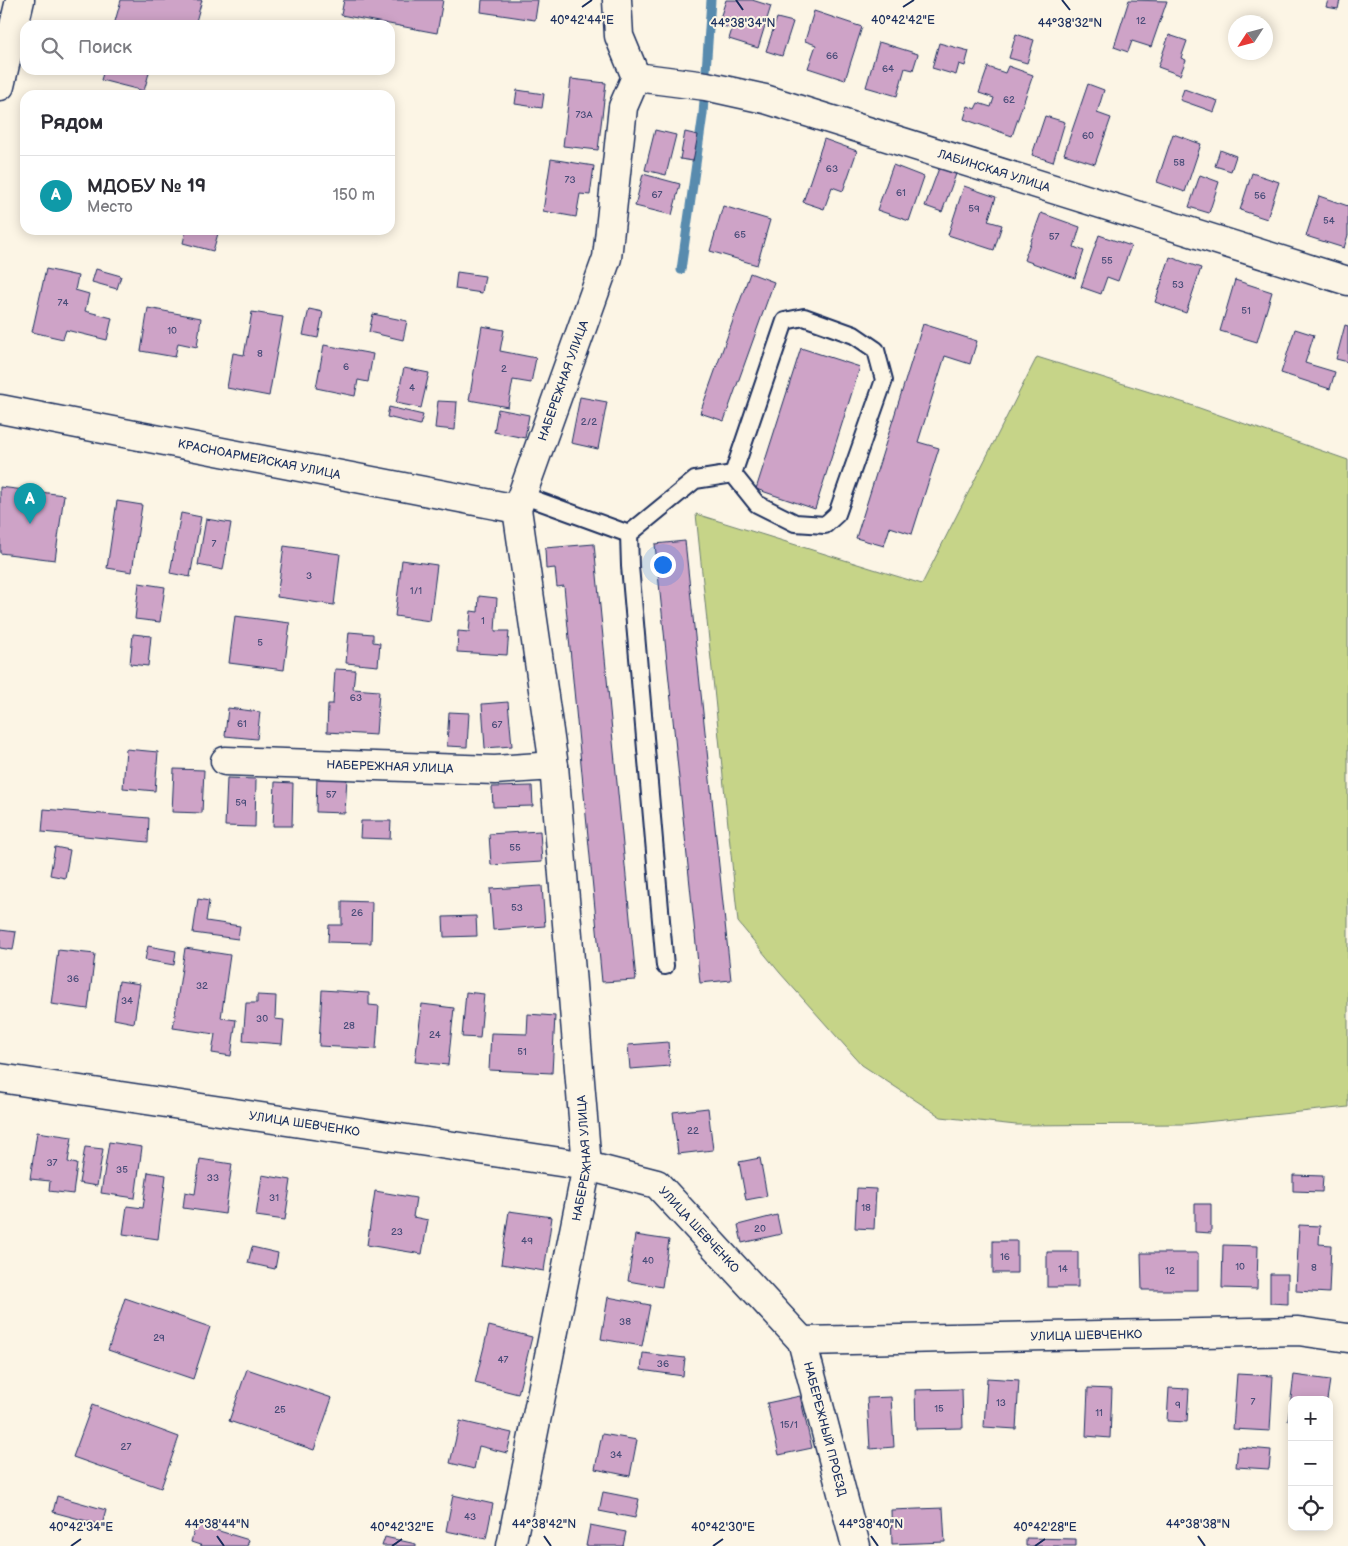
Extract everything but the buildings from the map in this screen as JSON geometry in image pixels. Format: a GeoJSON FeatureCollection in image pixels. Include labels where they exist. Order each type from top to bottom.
{"type":"FeatureCollection","features":[{"type":"Feature","properties":{"kind":"street"},"geometry":{"type":"LineString","coordinates":[[0,86],[20,0]]}},
{"type":"Feature","properties":{"kind":"street"},"geometry":{"type":"LineString","coordinates":[[617,0],[619,36],[636,77]]}},
{"type":"Feature","properties":{"kind":"street","name":"ЛАБИНСКАЯ УЛИЦА"},"geometry":{"type":"LineString","coordinates":[[636,77],[706,86],[765,99],[1348,281]]}},
{"type":"Feature","properties":{"kind":"street","name":"НАБЕРЕЖНАЯ УЛИЦА"},"geometry":{"type":"LineString","coordinates":[[511,1546],[587,1166],[554,766],[520,502],[607,258],[623,107],[636,77]]}},
{"type":"Feature","properties":{"kind":"street","name":"КРАСНОАРМЕЙСКАЯ УЛИЦА"},"geometry":{"type":"LineString","coordinates":[[0,409],[520,502]]}},
{"type":"Feature","properties":{"kind":"street","name":"НАБЕРЕЖНАЯ УЛИЦА"},"geometry":{"type":"LineString","coordinates":[[225,760],[495,770],[554,766]]}},
{"type":"Feature","properties":{"kind":"street","name":"УЛИЦА ШЕВЧЕНКО"},"geometry":{"type":"LineString","coordinates":[[0,1078],[587,1166],[657,1184],[802,1341],[1298,1332],[1348,1338]]}},
{"type":"Feature","properties":{"kind":"street","name":"НАБЕРЕЖНЫЙ ПРОЕЗД"},"geometry":{"type":"LineString","coordinates":[[802,1341],[856,1546]]}},
{"type":"Feature","properties":{"kind":"lane"},"geometry":{"type":"LineString","coordinates":[[804,317],[854,334],[876,350],[884,380],[837,514],[825,524],[795,523],[757,504],[733,474],[785,321],[804,317]]}},
{"type":"Feature","properties":{"kind":"lane"},"geometry":{"type":"LineString","coordinates":[[629,534],[695,480],[733,474]]}},
{"type":"Feature","properties":{"kind":"lane"},"geometry":{"type":"LineString","coordinates":[[520,502],[629,534]]}},
{"type":"Feature","properties":{"kind":"lane"},"geometry":{"type":"LineString","coordinates":[[629,534],[630,566],[665,966]]}},
{"type":"Feature","properties":{"kind":"green space"},"geometry":{"type":"Polygon","coordinates":[[[1037,357],[1185,403],[1348,460],[1348,1107],[1186,1124],[1016,1125],[941,1117],[862,1065],[780,973],[738,922],[696,514],[922,584],[1037,357]]]}},
{"type":"Feature","properties":{"kind":"waterway"},"geometry":{"type":"LineString","coordinates":[[681,270],[703,114],[711,0]]}},
{"type":"Feature","properties":{"kind":"place","name":"МДОБУ № 19"},"geometry":{"type":"Point","coordinates":[30,524]}}]}
